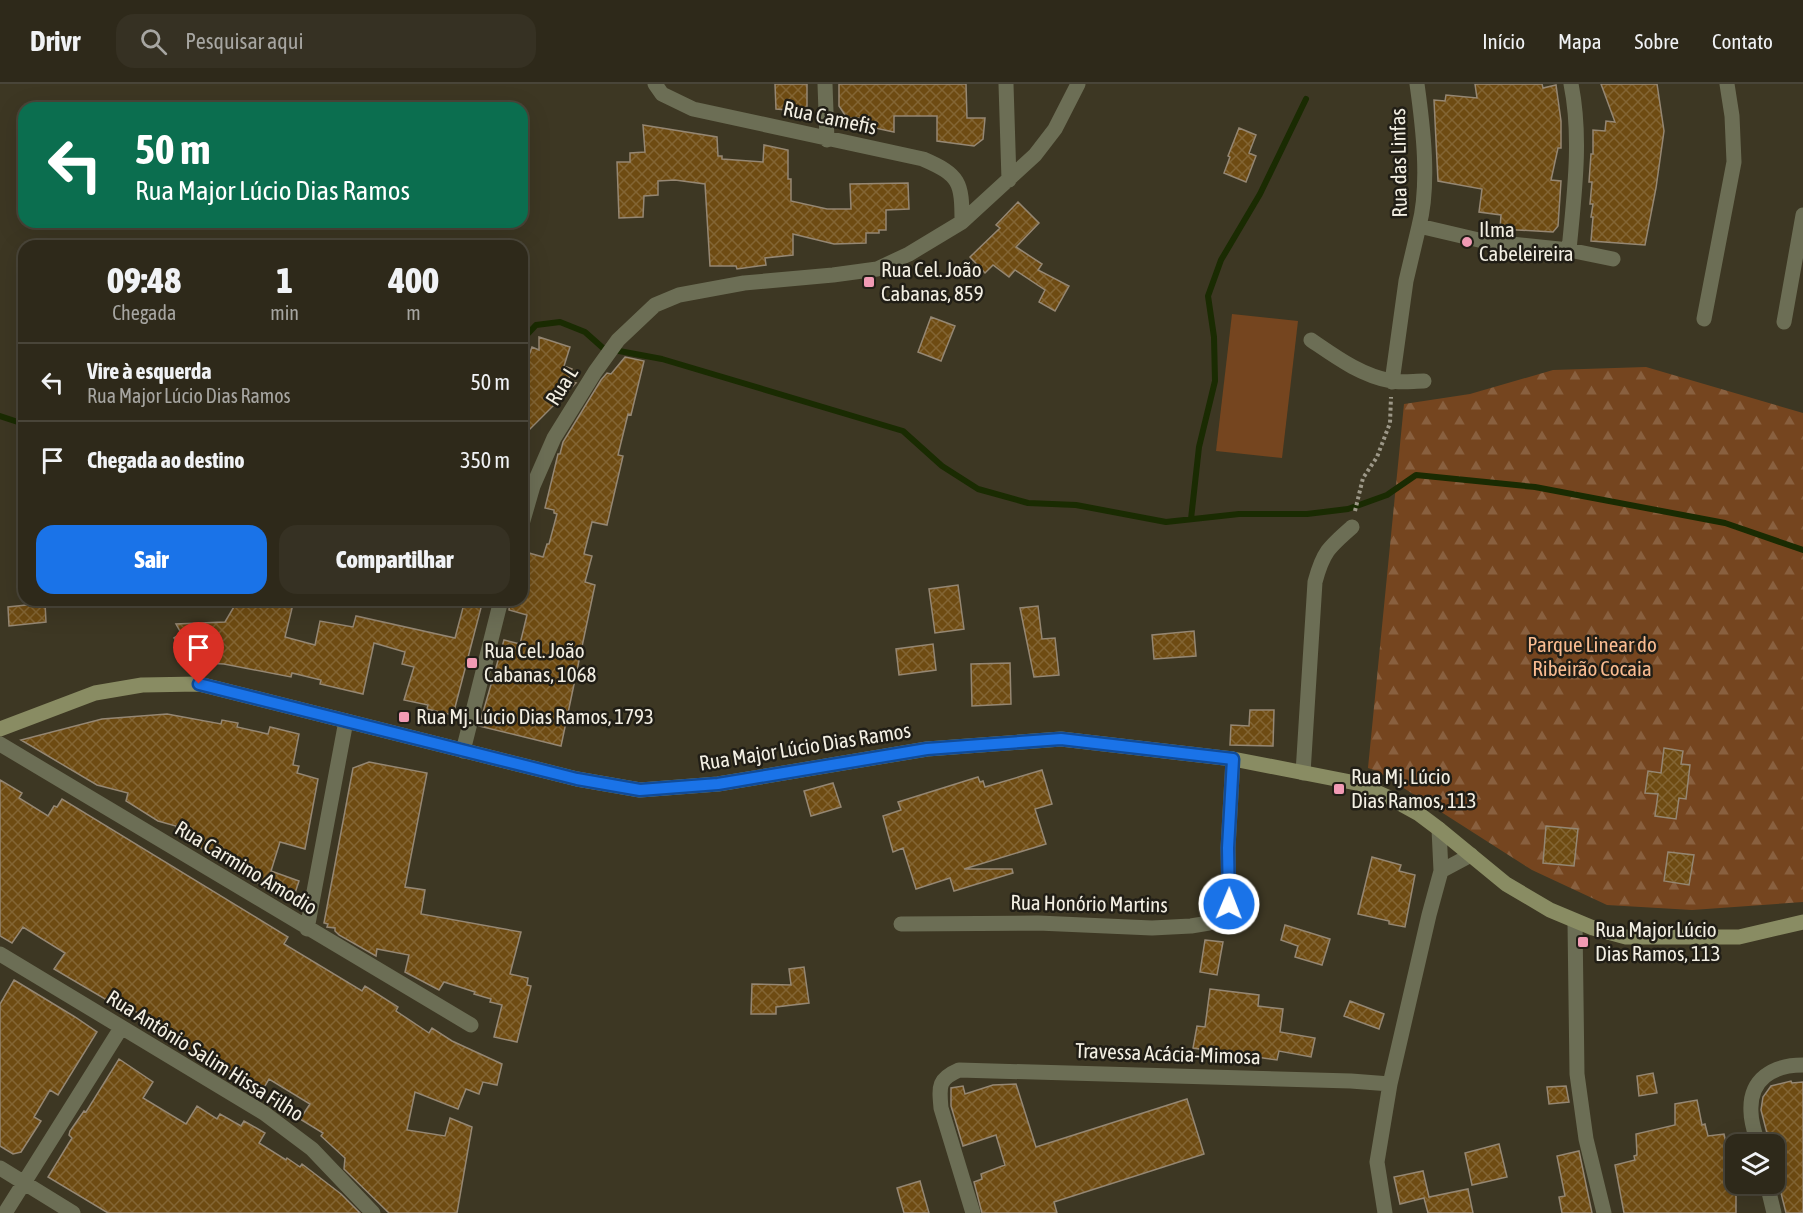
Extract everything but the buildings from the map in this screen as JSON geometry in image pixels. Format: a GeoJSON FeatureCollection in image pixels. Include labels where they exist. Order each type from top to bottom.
{"type":"FeatureCollection","features":[{"type":"Feature","properties":{"kind":"main road","name":"Rua Major Lúcio Dias Ramos"},"geometry":{"type":"LineString","coordinates":[[0,729],[95,693],[153,685],[199,684],[577,779],[640,790],[718,784],[927,749],[1061,739],[1233,759],[1356,783],[1419,814],[1506,884],[1550,910],[1575,922],[1626,937],[1739,937],[1803,922]]}},
{"type":"Feature","properties":{"kind":"street","name":"Rua Camefis"},"geometry":{"type":"LineString","coordinates":[[655,84],[662,94],[693,109],[827,140],[923,159],[944,168],[955,178],[962,194],[962,222]]}},
{"type":"Feature","properties":{"kind":"street"},"geometry":{"type":"LineString","coordinates":[[825,84],[827,140]]}},
{"type":"Feature","properties":{"kind":"street"},"geometry":{"type":"LineString","coordinates":[[1006,84],[1009,180]]}},
{"type":"Feature","properties":{"kind":"street","name":"Rua L"},"geometry":{"type":"LineString","coordinates":[[528,503],[554,438],[602,362],[618,340],[655,305],[679,295],[744,284],[877,269],[909,254],[962,222],[1035,155],[1055,129],[1078,84]]}},
{"type":"Feature","properties":{"kind":"street","name":"Rua das Linfas"},"geometry":{"type":"LineString","coordinates":[[1417,84],[1424,166],[1424,207],[1419,226],[1483,241],[1569,250],[1613,258]]}},
{"type":"Feature","properties":{"kind":"street"},"geometry":{"type":"LineString","coordinates":[[1569,250],[1575,183],[1575,129],[1571,84]]}},
{"type":"Feature","properties":{"kind":"street"},"geometry":{"type":"LineString","coordinates":[[1704,319],[1734,162],[1732,116],[1727,84]]}},
{"type":"Feature","properties":{"kind":"street"},"geometry":{"type":"LineString","coordinates":[[1784,322],[1803,214]]}},
{"type":"Feature","properties":{"kind":"street"},"geometry":{"type":"LineString","coordinates":[[1392,382],[1406,281],[1419,226]]}},
{"type":"Feature","properties":{"kind":"street"},"geometry":{"type":"LineString","coordinates":[[1311,340],[1352,367],[1392,382],[1424,381]]}},
{"type":"Feature","properties":{"kind":"street"},"geometry":{"type":"LineString","coordinates":[[1303,772],[1316,582],[1321,560],[1330,546],[1352,527]]}},
{"type":"Feature","properties":{"kind":"street"},"geometry":{"type":"LineString","coordinates":[[463,751],[499,606]]}},
{"type":"Feature","properties":{"kind":"street"},"geometry":{"type":"LineString","coordinates":[[307,929],[346,721]]}},
{"type":"Feature","properties":{"kind":"street","name":"Rua Carmino Amodio"},"geometry":{"type":"LineString","coordinates":[[0,744],[471,1025]]}},
{"type":"Feature","properties":{"kind":"street","name":"Rua Honório Martins"},"geometry":{"type":"LineString","coordinates":[[901,924],[1038,923],[1152,927],[1209,923],[1222,916],[1229,904],[1228,848],[1233,759]]}},
{"type":"Feature","properties":{"kind":"street"},"geometry":{"type":"LineString","coordinates":[[1385,1213],[1377,1162],[1390,1084],[1441,871],[1440,829]]}},
{"type":"Feature","properties":{"kind":"street"},"geometry":{"type":"LineString","coordinates":[[1441,871],[1471,855]]}},
{"type":"Feature","properties":{"kind":"street"},"geometry":{"type":"LineString","coordinates":[[1575,922],[1577,1074],[1586,1139],[1604,1213]]}},
{"type":"Feature","properties":{"kind":"street","name":"Rua Antônio Salim Hissa Filho"},"geometry":{"type":"LineString","coordinates":[[0,954],[264,1113],[312,1149],[373,1213]]}},
{"type":"Feature","properties":{"kind":"street"},"geometry":{"type":"LineString","coordinates":[[5,1213],[121,1028]]}},
{"type":"Feature","properties":{"kind":"street"},"geometry":{"type":"LineString","coordinates":[[1756,1134],[1751,1112],[1753,1091],[1763,1076],[1777,1069],[1803,1065]]}},
{"type":"Feature","properties":{"kind":"street","name":"Travessa Acácia-Mimosa"},"geometry":{"type":"LineString","coordinates":[[973,1213],[941,1108],[939,1091],[941,1082],[947,1075],[959,1070],[1390,1084]]}},
{"type":"Feature","properties":{"kind":"street"},"geometry":{"type":"LineString","coordinates":[[0,1168],[73,1213]]}},
{"type":"Feature","properties":{"kind":"street"},"geometry":{"type":"LineString","coordinates":[[1769,1194],[1774,1213]]}},
{"type":"Feature","properties":{"kind":"path"},"geometry":{"type":"LineString","coordinates":[[1352,527],[1363,478],[1377,457],[1390,423],[1392,382]]}},
{"type":"Feature","properties":{"kind":"green space"},"geometry":{"type":"Polygon","coordinates":[[[1232,314],[1298,321],[1282,458],[1216,451],[1232,314]]]}},
{"type":"Feature","properties":{"kind":"green space","name":"Parque Linear do Ribeirão Cocaia"},"geometry":{"type":"Polygon","coordinates":[[[1646,367],[1803,413],[1803,902],[1692,910],[1607,905],[1532,870],[1377,771],[1368,768],[1404,404],[1470,394],[1553,370],[1646,367]]]}},
{"type":"Feature","properties":{"kind":"waterway"},"geometry":{"type":"LineString","coordinates":[[1191,519],[1199,447],[1215,381],[1214,337],[1208,296],[1221,260],[1260,194],[1306,99]]}},
{"type":"Feature","properties":{"kind":"waterway"},"geometry":{"type":"LineString","coordinates":[[528,334],[536,325],[560,322],[585,332],[603,348],[662,359],[903,431],[942,466],[978,489],[1028,503],[1076,505],[1166,522],[1239,514],[1307,514],[1348,509],[1387,495],[1416,475],[1535,487],[1725,523],[1803,550]]}},
{"type":"Feature","properties":{"kind":"waterway"},"geometry":{"type":"LineString","coordinates":[[0,416],[18,422]]}},
{"type":"Feature","properties":{"kind":"place","name":"Ilma Cabeleireira"},"geometry":{"type":"Point","coordinates":[1467,242]}},
{"type":"Feature","properties":{"kind":"place","name":"Rua Cel. João Cabanas, 859"},"geometry":{"type":"Point","coordinates":[869,282]}},
{"type":"Feature","properties":{"kind":"place","name":"Rua Cel. João Cabanas, 1068"},"geometry":{"type":"Point","coordinates":[472,663]}},
{"type":"Feature","properties":{"kind":"place","name":"Rua Mj. Lúcio Dias Ramos, 1793"},"geometry":{"type":"Point","coordinates":[404,717]}},
{"type":"Feature","properties":{"kind":"place","name":"Rua Mj. Lúcio Dias Ramos, 113"},"geometry":{"type":"Point","coordinates":[1339,789]}},
{"type":"Feature","properties":{"kind":"place","name":"Rua Major Lúcio Dias Ramos, 113"},"geometry":{"type":"Point","coordinates":[1583,942]}},
{"type":"Feature","properties":{"kind":"route"},"geometry":{"type":"LineString","coordinates":[[199,684],[577,779],[640,790],[718,784],[927,749],[1061,739],[1233,759],[1228,848],[1229,904]]}}]}
